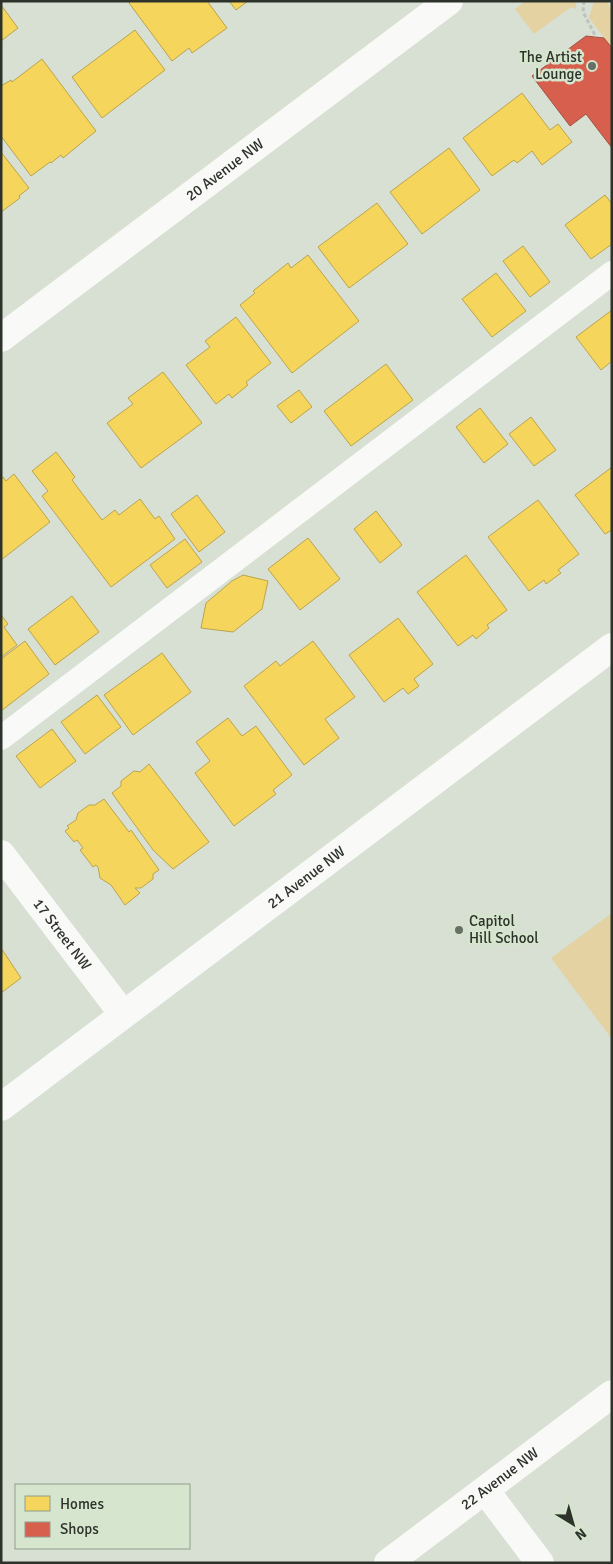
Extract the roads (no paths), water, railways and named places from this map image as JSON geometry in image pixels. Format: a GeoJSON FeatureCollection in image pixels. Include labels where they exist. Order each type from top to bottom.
{"type":"FeatureCollection","features":[{"type":"Feature","properties":{"kind":"street","name":"20 Avenue NW"},"geometry":{"type":"LineString","coordinates":[[1,338],[449,1]]}},
{"type":"Feature","properties":{"kind":"street","name":"21 Avenue NW"},"geometry":{"type":"LineString","coordinates":[[1,1107],[612,647]]}},
{"type":"Feature","properties":{"kind":"street","name":"17 Street NW"},"geometry":{"type":"LineString","coordinates":[[1,854],[123,1014]]}},
{"type":"Feature","properties":{"kind":"street","name":"22 Avenue NW"},"geometry":{"type":"LineString","coordinates":[[388,1563],[612,1394]]}},
{"type":"Feature","properties":{"kind":"street"},"geometry":{"type":"LineString","coordinates":[[485,1490],[540,1563]]}},
{"type":"Feature","properties":{"kind":"lane"},"geometry":{"type":"LineString","coordinates":[[1,738],[612,273]]}},
{"type":"Feature","properties":{"kind":"place","name":"The Artist Lounge"},"geometry":{"type":"Point","coordinates":[592,66]}},
{"type":"Feature","properties":{"kind":"place","name":"Capitol Hill School"},"geometry":{"type":"Point","coordinates":[459,930]}}]}
